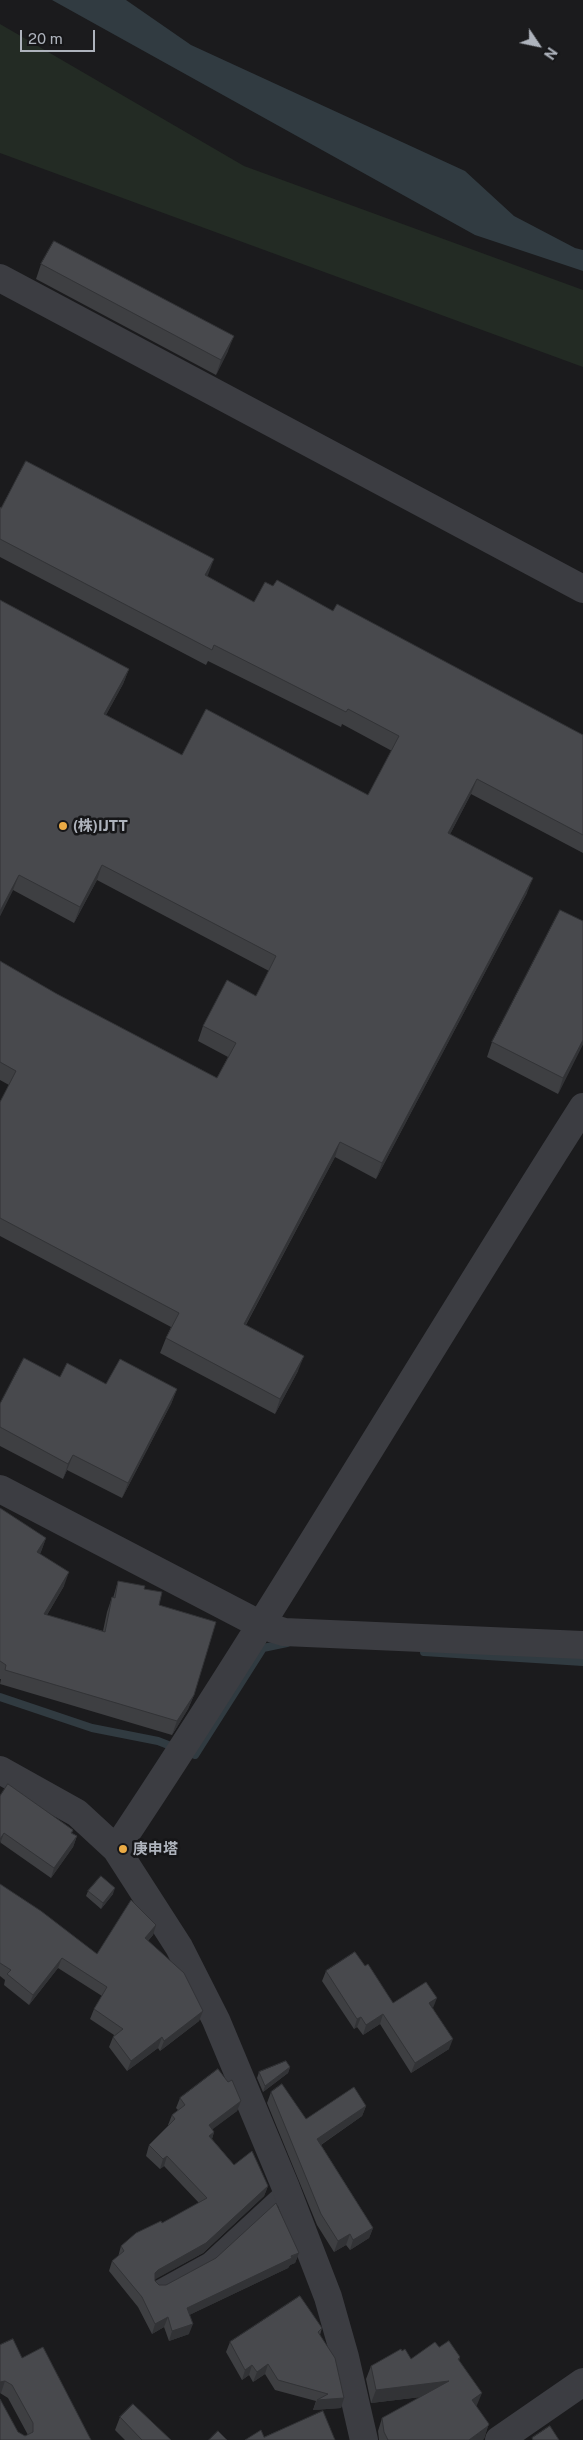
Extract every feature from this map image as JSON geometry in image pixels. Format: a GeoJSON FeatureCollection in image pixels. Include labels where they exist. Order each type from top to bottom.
{"type":"FeatureCollection","features":[{"type":"Feature","properties":{"kind":"street"},"geometry":{"type":"LineString","coordinates":[[0,278],[583,589]]}},
{"type":"Feature","properties":{"kind":"street"},"geometry":{"type":"LineString","coordinates":[[116,1849],[189,1740],[486,1258],[583,1107]]}},
{"type":"Feature","properties":{"kind":"street"},"geometry":{"type":"LineString","coordinates":[[0,1489],[261,1625],[284,1632],[583,1645]]}},
{"type":"Feature","properties":{"kind":"street"},"geometry":{"type":"LineString","coordinates":[[0,1770],[77,1813],[116,1849],[179,1947],[216,2020],[286,2188],[328,2297],[346,2357],[364,2440]]}},
{"type":"Feature","properties":{"kind":"street"},"geometry":{"type":"LineString","coordinates":[[499,2440],[583,2382]]}},
{"type":"Feature","properties":{"kind":"lane"},"geometry":{"type":"LineString","coordinates":[[159,2287],[208,2260],[286,2188]]}},
{"type":"Feature","properties":{"kind":"shaded area"},"geometry":{"type":"Polygon","coordinates":[[[52,0],[126,0],[191,45],[465,171],[514,216],[575,248],[583,250],[583,271],[475,235],[52,0]]]}},
{"type":"Feature","properties":{"kind":"shaded area"},"geometry":{"type":"Polygon","coordinates":[[[0,24],[244,166],[583,290],[583,367],[0,153],[0,24]]]}},
{"type":"Feature","properties":{"kind":"building"},"geometry":{"type":"Polygon","coordinates":[[[54,241],[234,336],[221,360],[41,264],[54,241]]]}},
{"type":"Feature","properties":{"kind":"building"},"geometry":{"type":"Polygon","coordinates":[[[26,461],[214,559],[205,575],[254,602],[265,582],[273,586],[277,580],[333,611],[337,604],[583,735],[583,835],[477,779],[448,833],[533,878],[382,1163],[340,1142],[244,1324],[304,1356],[280,1399],[166,1338],[179,1313],[0,1218],[0,1102],[16,1071],[0,1062],[0,961],[57,994],[217,1078],[236,1043],[203,1026],[227,980],[256,996],[276,956],[102,865],[80,907],[19,875],[0,911],[0,600],[129,669],[104,714],[182,755],[206,709],[368,795],[399,736],[348,709],[346,712],[214,645],[212,650],[0,539],[0,507],[26,461]]]}},
{"type":"Feature","properties":{"kind":"building"},"geometry":{"type":"Polygon","coordinates":[[[560,910],[583,921],[583,1040],[563,1078],[492,1042],[560,910]]]}},
{"type":"Feature","properties":{"kind":"building"},"geometry":{"type":"Polygon","coordinates":[[[24,1358],[60,1377],[67,1363],[106,1384],[120,1359],[177,1389],[128,1483],[73,1455],[68,1464],[0,1427],[0,1404],[24,1358]]]}},
{"type":"Feature","properties":{"kind":"building"},"geometry":{"type":"Polygon","coordinates":[[[0,1508],[46,1538],[37,1552],[69,1572],[44,1614],[105,1632],[112,1597],[115,1598],[118,1581],[145,1586],[144,1589],[162,1592],[159,1605],[216,1622],[194,1695],[177,1721],[5,1670],[6,1665],[0,1661],[0,1508]]]}},
{"type":"Feature","properties":{"kind":"building"},"geometry":{"type":"Polygon","coordinates":[[[8,1784],[73,1830],[71,1833],[77,1836],[54,1868],[4,1833],[0,1839],[0,1796],[8,1784]]]}},
{"type":"Feature","properties":{"kind":"building"},"geometry":{"type":"Polygon","coordinates":[[[101,1876],[115,1888],[103,1903],[88,1891],[101,1876]]]}},
{"type":"Feature","properties":{"kind":"building"},"geometry":{"type":"Polygon","coordinates":[[[0,1884],[41,1911],[97,1954],[131,1900],[156,1925],[145,1938],[184,1973],[203,2011],[164,2041],[162,2037],[131,2061],[113,2037],[123,2029],[94,2009],[107,1987],[62,1958],[33,1995],[7,1974],[11,1970],[0,1963],[0,1884]]]}},
{"type":"Feature","properties":{"kind":"building"},"geometry":{"type":"Polygon","coordinates":[[[355,1952],[365,1966],[368,1964],[393,2003],[426,1982],[437,1998],[429,2003],[453,2039],[415,2063],[383,2014],[366,2025],[361,2017],[357,2019],[326,1971],[355,1952]]]}},
{"type":"Feature","properties":{"kind":"building"},"geometry":{"type":"Polygon","coordinates":[[[286,2061],[290,2067],[265,2086],[259,2072],[286,2061]]]}},
{"type":"Feature","properties":{"kind":"building"},"geometry":{"type":"Polygon","coordinates":[[[218,2069],[228,2082],[232,2080],[241,2101],[209,2125],[214,2132],[209,2136],[234,2165],[252,2151],[268,2186],[206,2243],[158,2270],[155,2273],[155,2281],[159,2285],[166,2285],[216,2258],[276,2203],[299,2253],[187,2308],[193,2324],[172,2331],[168,2317],[155,2324],[142,2297],[112,2261],[124,2251],[121,2246],[136,2233],[161,2221],[162,2223],[207,2198],[167,2156],[163,2159],[149,2145],[175,2119],[172,2115],[185,2105],[180,2098],[218,2069]]]}},
{"type":"Feature","properties":{"kind":"building"},"geometry":{"type":"Polygon","coordinates":[[[282,2084],[306,2119],[354,2087],[366,2106],[317,2139],[373,2228],[353,2240],[350,2234],[338,2241],[321,2214],[271,2092],[282,2084]]]}},
{"type":"Feature","properties":{"kind":"building"},"geometry":{"type":"Polygon","coordinates":[[[300,2296],[322,2328],[318,2332],[335,2358],[344,2398],[317,2400],[328,2394],[278,2380],[268,2364],[257,2372],[252,2365],[245,2370],[230,2342],[300,2296]]]}},
{"type":"Feature","properties":{"kind":"building"},"geometry":{"type":"Polygon","coordinates":[[[13,2339],[22,2358],[43,2347],[91,2440],[0,2440],[0,2399],[18,2432],[25,2436],[33,2432],[33,2423],[12,2385],[5,2381],[0,2382],[0,2345],[13,2339]]]}},
{"type":"Feature","properties":{"kind":"building"},"geometry":{"type":"Polygon","coordinates":[[[449,2341],[460,2357],[458,2359],[482,2393],[472,2400],[489,2424],[488,2426],[469,2440],[388,2440],[384,2432],[382,2418],[449,2381],[376,2390],[371,2366],[401,2349],[402,2351],[405,2349],[411,2359],[435,2342],[439,2347],[449,2341]]]}},
{"type":"Feature","properties":{"kind":"building"},"geometry":{"type":"Polygon","coordinates":[[[133,2404],[171,2440],[142,2440],[120,2417],[133,2404]]]}},
{"type":"Feature","properties":{"kind":"building"},"geometry":{"type":"Polygon","coordinates":[[[323,2411],[335,2440],[245,2440],[261,2430],[264,2437],[323,2411]]]}},
{"type":"Feature","properties":{"kind":"building"},"geometry":{"type":"Polygon","coordinates":[[[550,2426],[559,2440],[533,2440],[532,2438],[550,2426]]]}},
{"type":"Feature","properties":{"kind":"building"},"geometry":{"type":"Polygon","coordinates":[[[218,2431],[227,2440],[209,2440],[218,2431]]]}},
{"type":"Feature","properties":{"kind":"waterway"},"geometry":{"type":"LineString","coordinates":[[186,1752],[195,1755],[263,1648],[287,1643]]}},
{"type":"Feature","properties":{"kind":"waterway"},"geometry":{"type":"LineString","coordinates":[[424,1652],[583,1662]]}},
{"type":"Feature","properties":{"kind":"waterway"},"geometry":{"type":"LineString","coordinates":[[0,1697],[92,1728],[158,1741],[176,1748]]}},
{"type":"Feature","properties":{"kind":"place","name":"(株)IJTT"},"geometry":{"type":"Point","coordinates":[63,826]}},
{"type":"Feature","properties":{"kind":"place","name":"庚申塔"},"geometry":{"type":"Point","coordinates":[123,1849]}}]}
